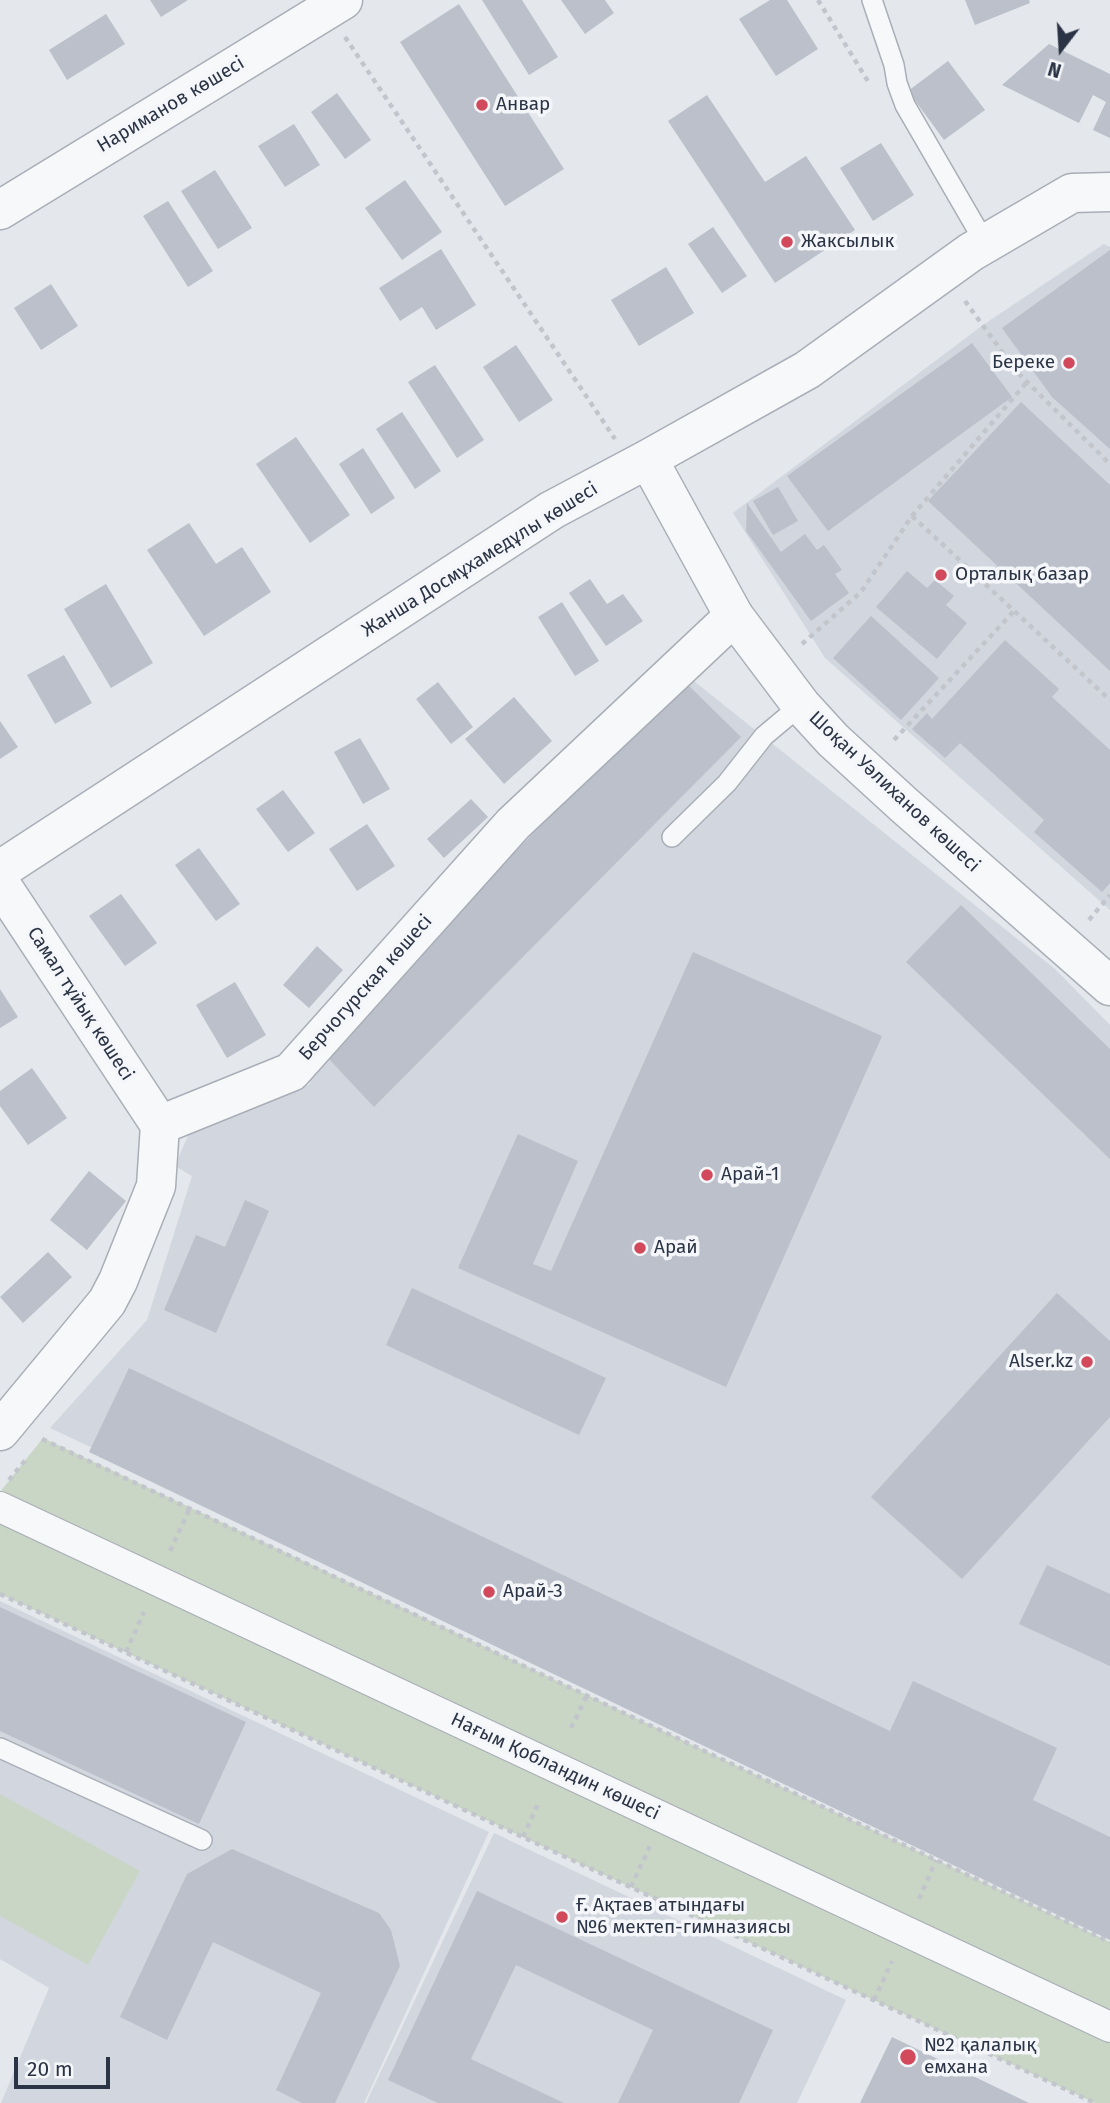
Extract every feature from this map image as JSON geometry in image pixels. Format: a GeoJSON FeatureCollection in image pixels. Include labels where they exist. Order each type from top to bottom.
{"type":"FeatureCollection","features":[{"type":"Feature","properties":{"kind":"street","name":"Нариманов көшесі"},"geometry":{"type":"LineString","coordinates":[[0,210],[335,5]]}},
{"type":"Feature","properties":{"kind":"street","name":"Жанша Досмұхамедұлы көшесі"},"geometry":{"type":"LineString","coordinates":[[0,870],[552,510],[807,370],[985,243],[1072,193],[1110,192]]}},
{"type":"Feature","properties":{"kind":"street","name":"Шоқан Уәлиханов көшесі"},"geometry":{"type":"LineString","coordinates":[[641,463],[734,616],[801,705],[833,740],[904,805],[1110,986]]}},
{"type":"Feature","properties":{"kind":"street","name":"Берчогурская көшесі"},"geometry":{"type":"LineString","coordinates":[[160,1125],[291,1072],[513,824],[734,616]]}},
{"type":"Feature","properties":{"kind":"street","name":"Самал тұйық көшесі"},"geometry":{"type":"LineString","coordinates":[[0,883],[160,1125]]}},
{"type":"Feature","properties":{"kind":"street"},"geometry":{"type":"LineString","coordinates":[[0,1431],[107,1302],[118,1281],[156,1185],[160,1125]]}},
{"type":"Feature","properties":{"kind":"street","name":"Нағым Қобландин көшесі"},"geometry":{"type":"LineString","coordinates":[[4,1494],[1110,2027]]}},
{"type":"Feature","properties":{"kind":"lane"},"geometry":{"type":"LineString","coordinates":[[872,0],[905,106],[985,243]]}},
{"type":"Feature","properties":{"kind":"lane"},"geometry":{"type":"LineString","coordinates":[[672,837],[727,783],[764,736],[801,705]]}},
{"type":"Feature","properties":{"kind":"lane"},"geometry":{"type":"LineString","coordinates":[[0,1748],[202,1840]]}},
{"type":"Feature","properties":{"kind":"path"},"geometry":{"type":"LineString","coordinates":[[335,5],[641,463]]}},
{"type":"Feature","properties":{"kind":"path"},"geometry":{"type":"LineString","coordinates":[[943,272],[1027,382],[1110,464]]}},
{"type":"Feature","properties":{"kind":"path"},"geometry":{"type":"LineString","coordinates":[[802,644],[861,592],[912,516],[1027,382]]}},
{"type":"Feature","properties":{"kind":"path"},"geometry":{"type":"LineString","coordinates":[[912,516],[1110,701]]}},
{"type":"Feature","properties":{"kind":"path"},"geometry":{"type":"LineString","coordinates":[[894,740],[1014,611]]}},
{"type":"Feature","properties":{"kind":"path"},"geometry":{"type":"LineString","coordinates":[[1089,920],[1110,895]]}},
{"type":"Feature","properties":{"kind":"path"},"geometry":{"type":"LineString","coordinates":[[4,1494],[43,1438],[1110,1942]]}},
{"type":"Feature","properties":{"kind":"path"},"geometry":{"type":"LineString","coordinates":[[170,1551],[190,1508]]}},
{"type":"Feature","properties":{"kind":"path"},"geometry":{"type":"LineString","coordinates":[[0,1594],[1095,2103]]}},
{"type":"Feature","properties":{"kind":"path"},"geometry":{"type":"LineString","coordinates":[[126,1652],[144,1612]]}},
{"type":"Feature","properties":{"kind":"path"},"geometry":{"type":"LineString","coordinates":[[571,1728],[587,1695]]}},
{"type":"Feature","properties":{"kind":"path"},"geometry":{"type":"LineString","coordinates":[[523,1837],[538,1804]]}},
{"type":"Feature","properties":{"kind":"path"},"geometry":{"type":"LineString","coordinates":[[631,1887],[653,1841]]}},
{"type":"Feature","properties":{"kind":"path"},"geometry":{"type":"LineString","coordinates":[[919,1899],[936,1860]]}},
{"type":"Feature","properties":{"kind":"path"},"geometry":{"type":"LineString","coordinates":[[874,2000],[892,1961]]}},
{"type":"Feature","properties":{"kind":"shaded area","name":"Орталық базар"},"geometry":{"type":"Polygon","coordinates":[[[1104,244],[1110,247],[1110,910],[825,658],[733,513],[983,325],[1104,244]]]}},
{"type":"Feature","properties":{"kind":"shaded area","name":"Арай"},"geometry":{"type":"Polygon","coordinates":[[[685,674],[1055,969],[1110,1025],[1110,1927],[50,1428],[147,1320],[192,1176],[175,1166],[195,1119],[309,1085],[323,1053],[685,674]]]}},
{"type":"Feature","properties":{"kind":"shaded area"},"geometry":{"type":"Polygon","coordinates":[[[0,1601],[489,1832],[364,2103],[1,2103],[49,1988],[0,1959],[0,1601]]]}},
{"type":"Feature","properties":{"kind":"shaded area","name":"Ғ. Ақтаев атындағы №6 мектеп-гимназиясы"},"geometry":{"type":"Polygon","coordinates":[[[494,1833],[846,2000],[797,2103],[366,2103],[494,1833]]]}},
{"type":"Feature","properties":{"kind":"green space"},"geometry":{"type":"Polygon","coordinates":[[[43,1438],[1110,1942],[1110,2103],[1095,2103],[0,1594],[0,1492],[43,1438]]]}},
{"type":"Feature","properties":{"kind":"green space"},"geometry":{"type":"Polygon","coordinates":[[[0,1794],[140,1871],[88,1965],[0,1916],[0,1794]]]}},
{"type":"Feature","properties":{"kind":"building"},"geometry":{"type":"Polygon","coordinates":[[[150,0],[188,0],[161,17],[150,0]]]}},
{"type":"Feature","properties":{"kind":"building"},"geometry":{"type":"Polygon","coordinates":[[[482,0],[522,0],[558,57],[529,75],[482,0]]]}},
{"type":"Feature","properties":{"kind":"building"},"geometry":{"type":"Polygon","coordinates":[[[561,0],[605,0],[614,13],[585,34],[561,0]]]}},
{"type":"Feature","properties":{"kind":"building"},"geometry":{"type":"Polygon","coordinates":[[[770,0],[787,0],[818,49],[776,76],[739,19],[770,0]]]}},
{"type":"Feature","properties":{"kind":"building"},"geometry":{"type":"Polygon","coordinates":[[[965,0],[1029,0],[1030,3],[975,25],[965,0]]]}},
{"type":"Feature","properties":{"kind":"building"},"geometry":{"type":"Polygon","coordinates":[[[459,4],[564,169],[505,206],[400,42],[459,4]]]}},
{"type":"Feature","properties":{"kind":"building"},"geometry":{"type":"Polygon","coordinates":[[[106,14],[125,44],[67,80],[49,50],[106,14]]]}},
{"type":"Feature","properties":{"kind":"building"},"geometry":{"type":"Polygon","coordinates":[[[1049,44],[1110,74],[1110,138],[1093,130],[1106,102],[1093,95],[1079,123],[1002,85],[1049,44]]]}},
{"type":"Feature","properties":{"kind":"building"},"geometry":{"type":"Polygon","coordinates":[[[948,61],[985,110],[944,140],[908,91],[948,61]]]}},
{"type":"Feature","properties":{"kind":"building"},"geometry":{"type":"Polygon","coordinates":[[[337,93],[371,140],[345,159],[311,112],[337,93]]]}},
{"type":"Feature","properties":{"kind":"building"},"geometry":{"type":"Polygon","coordinates":[[[707,95],[765,182],[806,156],[855,230],[775,283],[668,121],[707,95]]]}},
{"type":"Feature","properties":{"kind":"building"},"geometry":{"type":"Polygon","coordinates":[[[294,124],[320,165],[285,187],[258,146],[294,124]]]}},
{"type":"Feature","properties":{"kind":"building"},"geometry":{"type":"Polygon","coordinates":[[[881,143],[914,195],[873,221],[840,168],[881,143]]]}},
{"type":"Feature","properties":{"kind":"building"},"geometry":{"type":"Polygon","coordinates":[[[215,170],[252,228],[218,249],[181,191],[215,170]]]}},
{"type":"Feature","properties":{"kind":"building"},"geometry":{"type":"Polygon","coordinates":[[[405,180],[442,232],[402,260],[365,208],[405,180]]]}},
{"type":"Feature","properties":{"kind":"building"},"geometry":{"type":"Polygon","coordinates":[[[168,201],[213,271],[188,287],[143,216],[168,201]]]}},
{"type":"Feature","properties":{"kind":"building"},"geometry":{"type":"Polygon","coordinates":[[[713,227],[747,276],[722,293],[688,244],[713,227]]]}},
{"type":"Feature","properties":{"kind":"building"},"geometry":{"type":"Polygon","coordinates":[[[441,249],[476,305],[436,330],[422,307],[400,321],[379,288],[441,249]]]}},
{"type":"Feature","properties":{"kind":"building","name":"Береке"},"geometry":{"type":"Polygon","coordinates":[[[1110,250],[1110,449],[1052,397],[1002,328],[1110,250]]]}},
{"type":"Feature","properties":{"kind":"building"},"geometry":{"type":"Polygon","coordinates":[[[666,267],[694,313],[639,346],[611,300],[666,267]]]}},
{"type":"Feature","properties":{"kind":"building"},"geometry":{"type":"Polygon","coordinates":[[[51,284],[78,326],[41,350],[14,308],[51,284]]]}},
{"type":"Feature","properties":{"kind":"building"},"geometry":{"type":"Polygon","coordinates":[[[972,343],[1012,397],[828,531],[787,476],[972,343]]]}},
{"type":"Feature","properties":{"kind":"building"},"geometry":{"type":"Polygon","coordinates":[[[516,345],[553,400],[519,422],[483,367],[516,345]]]}},
{"type":"Feature","properties":{"kind":"building"},"geometry":{"type":"Polygon","coordinates":[[[435,365],[484,440],[457,458],[408,382],[435,365]]]}},
{"type":"Feature","properties":{"kind":"building"},"geometry":{"type":"Polygon","coordinates":[[[1021,402],[1110,485],[1110,671],[928,501],[1021,402]]]}},
{"type":"Feature","properties":{"kind":"building"},"geometry":{"type":"Polygon","coordinates":[[[402,412],[441,471],[415,489],[376,429],[402,412]]]}},
{"type":"Feature","properties":{"kind":"building"},"geometry":{"type":"Polygon","coordinates":[[[296,437],[350,515],[310,543],[256,464],[296,437]]]}},
{"type":"Feature","properties":{"kind":"building"},"geometry":{"type":"Polygon","coordinates":[[[363,448],[395,498],[371,514],[339,464],[363,448]]]}},
{"type":"Feature","properties":{"kind":"building"},"geometry":{"type":"Polygon","coordinates":[[[778,487],[798,521],[773,535],[753,501],[778,487]]]}},
{"type":"Feature","properties":{"kind":"building"},"geometry":{"type":"Polygon","coordinates":[[[747,503],[781,552],[805,534],[817,550],[824,545],[842,570],[835,574],[849,593],[811,621],[746,531],[747,503]]]}},
{"type":"Feature","properties":{"kind":"building"},"geometry":{"type":"Polygon","coordinates":[[[189,523],[216,564],[242,547],[271,592],[204,636],[147,550],[189,523]]]}},
{"type":"Feature","properties":{"kind":"building"},"geometry":{"type":"Polygon","coordinates":[[[907,571],[927,588],[935,580],[954,596],[946,605],[967,623],[937,659],[876,607],[907,571]]]}},
{"type":"Feature","properties":{"kind":"building"},"geometry":{"type":"Polygon","coordinates":[[[590,579],[607,604],[623,594],[643,621],[606,646],[569,593],[590,579]]]}},
{"type":"Feature","properties":{"kind":"building"},"geometry":{"type":"Polygon","coordinates":[[[106,584],[153,663],[111,688],[64,609],[106,584]]]}},
{"type":"Feature","properties":{"kind":"building"},"geometry":{"type":"Polygon","coordinates":[[[562,602],[599,661],[575,676],[538,617],[562,602]]]}},
{"type":"Feature","properties":{"kind":"building"},"geometry":{"type":"Polygon","coordinates":[[[871,616],[939,678],[901,720],[833,658],[871,616]]]}},
{"type":"Feature","properties":{"kind":"building"},"geometry":{"type":"Polygon","coordinates":[[[1005,640],[1059,689],[1052,697],[1110,750],[1110,883],[1102,892],[1034,832],[1044,820],[960,743],[945,758],[912,729],[927,713],[932,719],[1005,640]]]}},
{"type":"Feature","properties":{"kind":"building"},"geometry":{"type":"Polygon","coordinates":[[[64,655],[92,703],[55,724],[27,675],[64,655]]]}},
{"type":"Feature","properties":{"kind":"building"},"geometry":{"type":"Polygon","coordinates":[[[684,681],[741,737],[374,1107],[328,1058],[504,863],[684,681]]]}},
{"type":"Feature","properties":{"kind":"building"},"geometry":{"type":"Polygon","coordinates":[[[438,682],[473,727],[451,744],[416,699],[438,682]]]}},
{"type":"Feature","properties":{"kind":"building"},"geometry":{"type":"Polygon","coordinates":[[[514,697],[552,741],[504,784],[465,739],[514,697]]]}},
{"type":"Feature","properties":{"kind":"building"},"geometry":{"type":"Polygon","coordinates":[[[0,721],[18,747],[0,759],[0,721]]]}},
{"type":"Feature","properties":{"kind":"building"},"geometry":{"type":"Polygon","coordinates":[[[360,738],[390,789],[363,804],[334,752],[360,738]]]}},
{"type":"Feature","properties":{"kind":"building"},"geometry":{"type":"Polygon","coordinates":[[[283,790],[315,833],[288,852],[256,809],[283,790]]]}},
{"type":"Feature","properties":{"kind":"building"},"geometry":{"type":"Polygon","coordinates":[[[471,799],[488,817],[444,858],[427,839],[471,799]]]}},
{"type":"Feature","properties":{"kind":"building"},"geometry":{"type":"Polygon","coordinates":[[[367,824],[395,866],[357,891],[329,849],[367,824]]]}},
{"type":"Feature","properties":{"kind":"building"},"geometry":{"type":"Polygon","coordinates":[[[199,848],[240,904],[216,921],[175,865],[199,848]]]}},
{"type":"Feature","properties":{"kind":"building"},"geometry":{"type":"Polygon","coordinates":[[[121,894],[157,943],[125,966],[89,916],[121,894]]]}},
{"type":"Feature","properties":{"kind":"building"},"geometry":{"type":"Polygon","coordinates":[[[961,905],[1110,1049],[1110,1159],[906,962],[961,905]]]}},
{"type":"Feature","properties":{"kind":"building"},"geometry":{"type":"Polygon","coordinates":[[[317,946],[343,970],[309,1008],[283,985],[317,946]]]}},
{"type":"Feature","properties":{"kind":"building","name":"Арай-1"},"geometry":{"type":"Polygon","coordinates":[[[693,952],[882,1036],[726,1387],[458,1268],[518,1134],[578,1161],[533,1264],[551,1271],[693,952]]]}},
{"type":"Feature","properties":{"kind":"building"},"geometry":{"type":"Polygon","coordinates":[[[235,982],[266,1035],[227,1058],[196,1005],[235,982]]]}},
{"type":"Feature","properties":{"kind":"building"},"geometry":{"type":"Polygon","coordinates":[[[0,989],[18,1017],[0,1028],[0,989]]]}},
{"type":"Feature","properties":{"kind":"building"},"geometry":{"type":"Polygon","coordinates":[[[32,1068],[67,1118],[28,1145],[0,1106],[0,1091],[32,1068]]]}},
{"type":"Feature","properties":{"kind":"building"},"geometry":{"type":"Polygon","coordinates":[[[89,1171],[126,1201],[87,1250],[50,1220],[89,1171]]]}},
{"type":"Feature","properties":{"kind":"building"},"geometry":{"type":"Polygon","coordinates":[[[245,1200],[269,1211],[216,1333],[164,1310],[196,1235],[225,1247],[245,1200]]]}},
{"type":"Feature","properties":{"kind":"building"},"geometry":{"type":"Polygon","coordinates":[[[48,1252],[72,1277],[23,1323],[0,1297],[48,1252]]]}},
{"type":"Feature","properties":{"kind":"building"},"geometry":{"type":"Polygon","coordinates":[[[412,1288],[606,1378],[579,1435],[386,1345],[412,1288]]]}},
{"type":"Feature","properties":{"kind":"building"},"geometry":{"type":"Polygon","coordinates":[[[1057,1293],[1110,1341],[1110,1417],[962,1579],[871,1497],[1057,1293]]]}},
{"type":"Feature","properties":{"kind":"building","name":"Арай-3"},"geometry":{"type":"Polygon","coordinates":[[[129,1368],[890,1731],[913,1681],[1057,1748],[1033,1800],[1110,1837],[1110,1940],[89,1452],[129,1368]]]}},
{"type":"Feature","properties":{"kind":"building"},"geometry":{"type":"Polygon","coordinates":[[[1047,1565],[1110,1594],[1110,1666],[1019,1624],[1047,1565]]]}},
{"type":"Feature","properties":{"kind":"building"},"geometry":{"type":"Polygon","coordinates":[[[0,1607],[246,1722],[199,1824],[0,1731],[0,1607]]]}},
{"type":"Feature","properties":{"kind":"building"},"geometry":{"type":"Polygon","coordinates":[[[232,1849],[379,1913],[391,1930],[400,1966],[335,2103],[302,2103],[276,2090],[321,1993],[213,1942],[167,2040],[120,2017],[187,1874],[232,1849]]]}},
{"type":"Feature","properties":{"kind":"building"},"geometry":{"type":"Polygon","coordinates":[[[477,1891],[773,2030],[739,2103],[618,2103],[653,2030],[516,1965],[471,2059],[564,2103],[438,2103],[388,2080],[477,1891]]]}},
{"type":"Feature","properties":{"kind":"building","name":"№2 қалалық емхана"},"geometry":{"type":"Polygon","coordinates":[[[892,2037],[975,2077],[1029,2103],[860,2103],[892,2037]]]}},
{"type":"Feature","properties":{"kind":"place","name":"Анвар"},"geometry":{"type":"Point","coordinates":[482,105]}},
{"type":"Feature","properties":{"kind":"place","name":"Жаксылык"},"geometry":{"type":"Point","coordinates":[787,242]}},
{"type":"Feature","properties":{"kind":"place","name":"Береке"},"geometry":{"type":"Point","coordinates":[1069,363]}},
{"type":"Feature","properties":{"kind":"place","name":"Орталық базар"},"geometry":{"type":"Point","coordinates":[941,575]}},
{"type":"Feature","properties":{"kind":"place","name":"Арай-1"},"geometry":{"type":"Point","coordinates":[707,1175]}},
{"type":"Feature","properties":{"kind":"place","name":"Арай"},"geometry":{"type":"Point","coordinates":[640,1248]}},
{"type":"Feature","properties":{"kind":"place","name":"Alser.kz"},"geometry":{"type":"Point","coordinates":[1087,1362]}},
{"type":"Feature","properties":{"kind":"place","name":"Арай-3"},"geometry":{"type":"Point","coordinates":[489,1592]}},
{"type":"Feature","properties":{"kind":"place","name":"Ғ. Ақтаев атындағы №6 мектеп-гимназиясы"},"geometry":{"type":"Point","coordinates":[562,1917]}},
{"type":"Feature","properties":{"kind":"place","name":"№2 қалалық емхана"},"geometry":{"type":"Point","coordinates":[908,2057]}}]}
